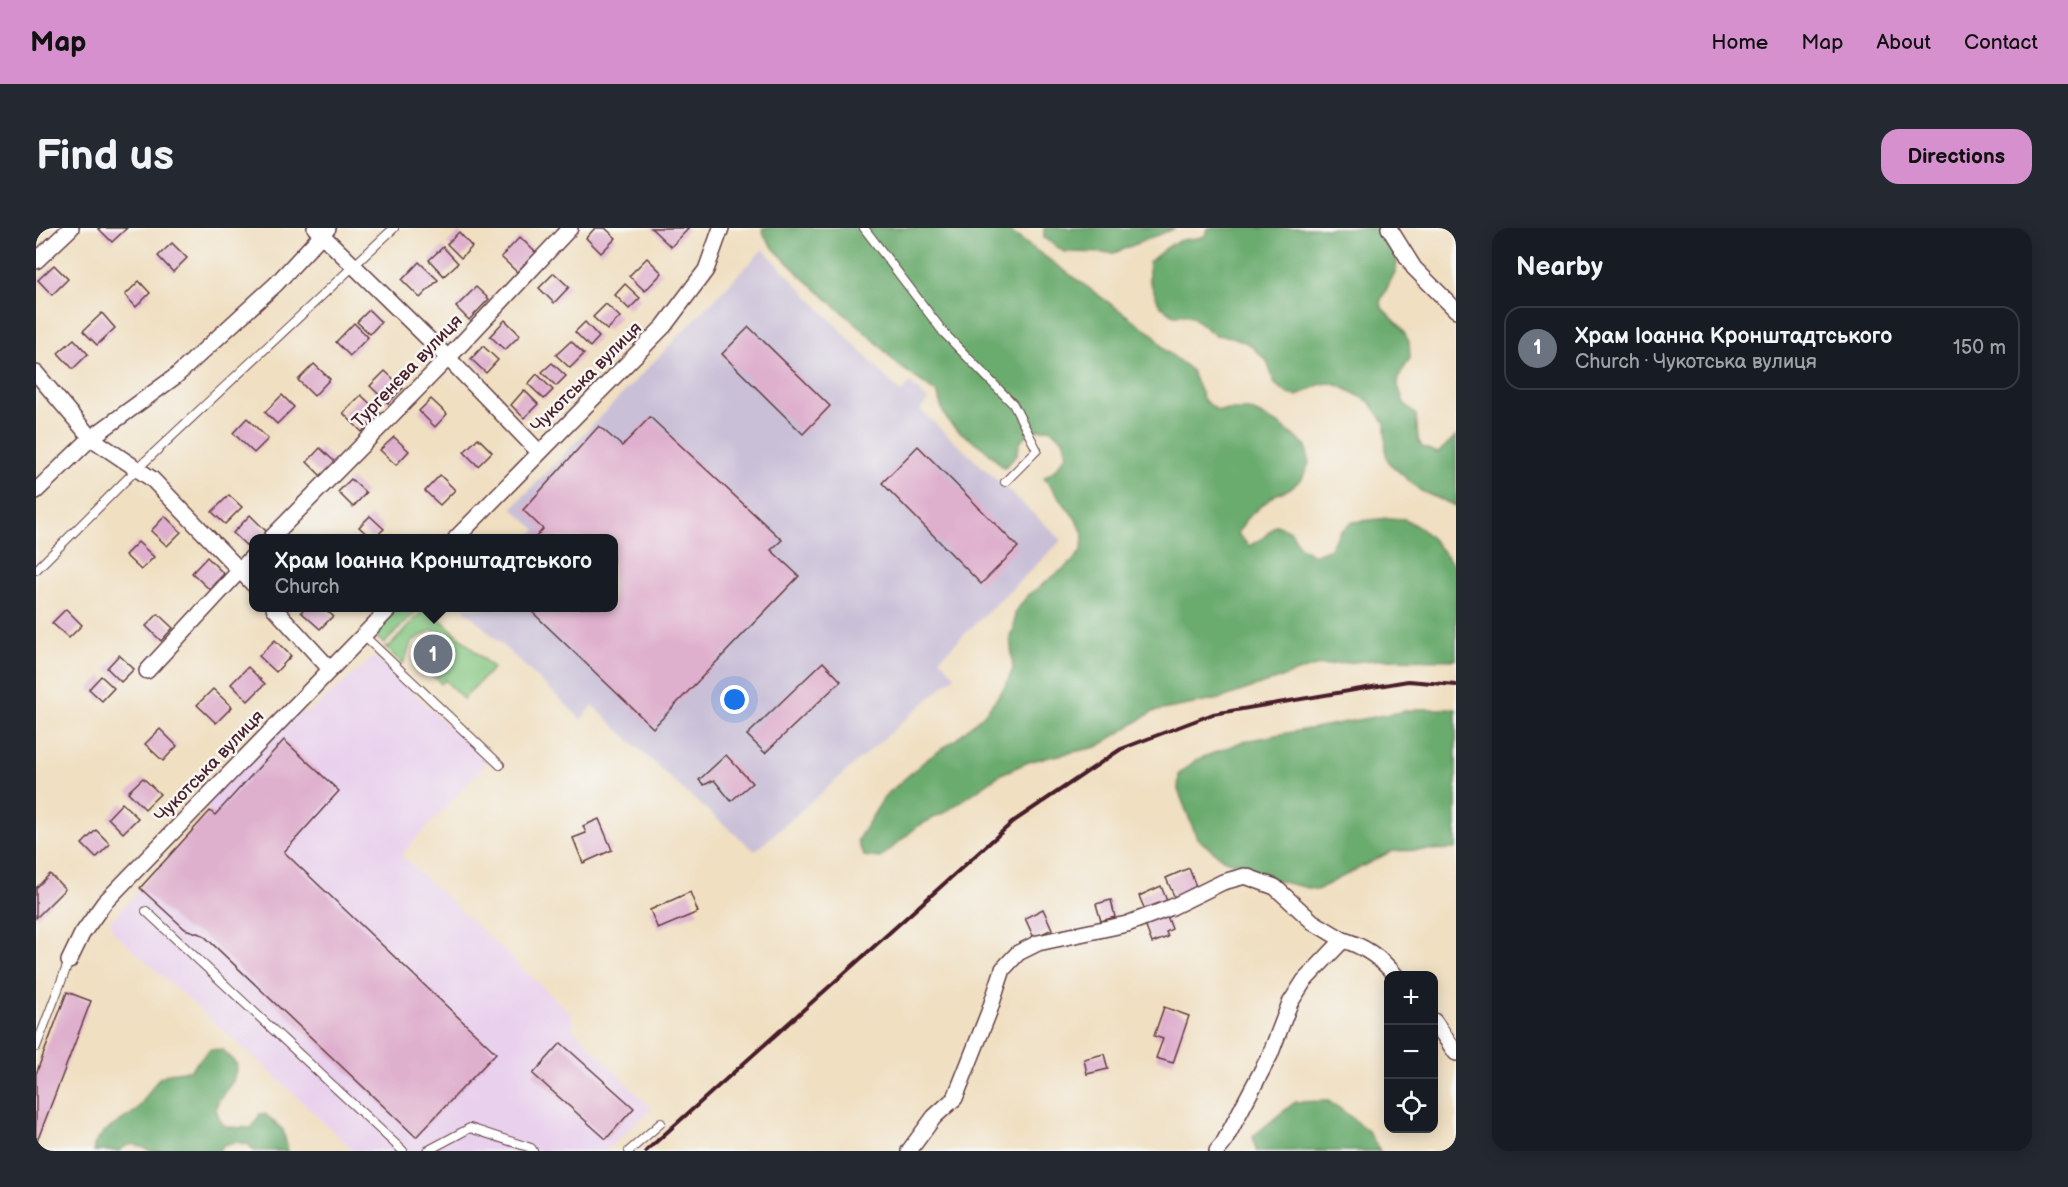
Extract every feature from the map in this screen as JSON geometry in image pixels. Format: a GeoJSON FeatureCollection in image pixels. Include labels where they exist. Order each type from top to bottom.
{"type":"FeatureCollection","features":[{"type":"Feature","properties":{"kind":"street"},"geometry":{"type":"LineString","coordinates":[[36,261],[71,228]]}},
{"type":"Feature","properties":{"kind":"street","name":"Тургенєва вулиця"},"geometry":{"type":"LineString","coordinates":[[275,534],[448,358],[570,228]]}},
{"type":"Feature","properties":{"kind":"street","name":"Чукотська вулиця"},"geometry":{"type":"LineString","coordinates":[[460,534],[664,326],[706,270],[721,228]]}},
{"type":"Feature","properties":{"kind":"street"},"geometry":{"type":"LineString","coordinates":[[1389,228],[1414,268],[1456,310]]}},
{"type":"Feature","properties":{"kind":"street"},"geometry":{"type":"LineString","coordinates":[[36,492],[91,438],[176,376],[276,284],[321,230],[539,452]]}},
{"type":"Feature","properties":{"kind":"street"},"geometry":{"type":"LineString","coordinates":[[36,373],[91,438],[152,479],[249,580]]}},
{"type":"Feature","properties":{"kind":"street"},"geometry":{"type":"LineString","coordinates":[[147,670],[249,560]]}},
{"type":"Feature","properties":{"kind":"street"},"geometry":{"type":"LineString","coordinates":[[278,612],[330,669]]}},
{"type":"Feature","properties":{"kind":"street","name":"Чукотська вулиця"},"geometry":{"type":"LineString","coordinates":[[69,961],[82,934],[104,903],[386,612]]}},
{"type":"Feature","properties":{"kind":"street"},"geometry":{"type":"LineString","coordinates":[[909,1151],[934,1117],[955,1098],[989,1012],[1003,969],[1018,953],[1038,943],[1127,924],[1172,907],[1223,882],[1245,876],[1275,887],[1313,922],[1342,940],[1358,944],[1392,971]]}},
{"type":"Feature","properties":{"kind":"street"},"geometry":{"type":"LineString","coordinates":[[1217,1151],[1223,1144],[1270,1055],[1290,1003],[1304,981],[1342,940]]}},
{"type":"Feature","properties":{"kind":"street"},"geometry":{"type":"LineString","coordinates":[[1437,1025],[1456,1053]]}},
{"type":"Feature","properties":{"kind":"lane"},"geometry":{"type":"LineString","coordinates":[[36,570],[137,469],[394,228]]}},
{"type":"Feature","properties":{"kind":"lane"},"geometry":{"type":"LineString","coordinates":[[864,228],[944,333],[1013,404],[1037,450],[1005,482]]}},
{"type":"Feature","properties":{"kind":"lane"},"geometry":{"type":"LineString","coordinates":[[363,635],[500,765]]}},
{"type":"Feature","properties":{"kind":"lane"},"geometry":{"type":"LineString","coordinates":[[146,911],[404,1151]]}},
{"type":"Feature","properties":{"kind":"lane"},"geometry":{"type":"LineString","coordinates":[[36,1047],[69,961]]}},
{"type":"Feature","properties":{"kind":"lane"},"geometry":{"type":"LineString","coordinates":[[629,1151],[661,1123]]}},
{"type":"Feature","properties":{"kind":"lane"},"geometry":{"type":"LineString","coordinates":[[427,1151],[470,1128],[531,1148],[533,1151]]}},
{"type":"Feature","properties":{"kind":"shaded area"},"geometry":{"type":"Polygon","coordinates":[[[763,249],[901,393],[910,383],[928,400],[920,410],[1062,540],[940,658],[955,676],[755,851],[681,788],[593,706],[581,719],[467,612],[618,612],[618,534],[532,534],[536,530],[512,508],[763,249]]]}},
{"type":"Feature","properties":{"kind":"shaded area"},"geometry":{"type":"Polygon","coordinates":[[[375,656],[487,763],[401,855],[570,1013],[574,1023],[572,1028],[652,1109],[606,1151],[354,1151],[279,1080],[113,932],[111,921],[210,811],[203,805],[296,713],[309,712],[375,656]]]}},
{"type":"Feature","properties":{"kind":"green space"},"geometry":{"type":"Polygon","coordinates":[[[762,228],[1005,228],[1154,335],[1165,350],[1191,370],[1204,400],[1217,410],[1250,410],[1280,425],[1306,446],[1309,463],[1302,479],[1289,489],[1275,495],[1246,519],[1238,534],[1249,546],[1263,538],[1276,525],[1291,531],[1299,546],[1313,555],[1329,549],[1340,532],[1353,522],[1388,518],[1405,519],[1432,539],[1456,567],[1456,660],[1383,659],[1315,666],[1219,699],[1152,712],[1097,747],[1031,761],[1001,774],[947,811],[918,826],[880,858],[864,856],[857,841],[885,796],[984,714],[1006,685],[1013,669],[1010,635],[1014,629],[1015,613],[1027,596],[1071,563],[1082,550],[1083,533],[1075,518],[1044,478],[1057,468],[1067,454],[1063,439],[1050,429],[1034,430],[1021,440],[1016,455],[1004,468],[986,450],[957,430],[947,420],[938,394],[898,365],[875,341],[799,274],[775,250],[765,237],[762,228]]]}},
{"type":"Feature","properties":{"kind":"green space"},"geometry":{"type":"Polygon","coordinates":[[[1044,228],[1175,228],[1114,253],[1064,252],[1044,237],[1044,228]]]}},
{"type":"Feature","properties":{"kind":"green space"},"geometry":{"type":"Polygon","coordinates":[[[1208,228],[1379,228],[1388,238],[1397,262],[1396,270],[1381,300],[1382,308],[1401,327],[1409,342],[1410,358],[1399,377],[1398,386],[1404,403],[1416,415],[1418,439],[1422,447],[1438,453],[1456,436],[1456,506],[1421,491],[1389,463],[1386,455],[1385,423],[1370,402],[1330,383],[1321,384],[1297,396],[1288,394],[1275,384],[1267,361],[1249,344],[1233,337],[1215,335],[1190,315],[1174,315],[1160,306],[1149,279],[1149,262],[1178,241],[1206,235],[1208,228]]]}},
{"type":"Feature","properties":{"kind":"green space"},"geometry":{"type":"Polygon","coordinates":[[[390,612],[415,612],[384,644],[372,633],[390,612]]]}},
{"type":"Feature","properties":{"kind":"green space"},"geometry":{"type":"Polygon","coordinates":[[[421,612],[432,612],[493,668],[463,699],[445,680],[441,684],[428,672],[438,675],[452,664],[457,650],[447,635],[432,630],[412,641],[403,664],[385,647],[390,646],[421,612]]]}},
{"type":"Feature","properties":{"kind":"green space"},"geometry":{"type":"Polygon","coordinates":[[[1417,709],[1456,709],[1456,849],[1392,851],[1317,890],[1269,879],[1223,859],[1197,838],[1178,790],[1179,774],[1196,760],[1244,741],[1417,709]]]}},
{"type":"Feature","properties":{"kind":"green space"},"geometry":{"type":"Polygon","coordinates":[[[210,1049],[223,1050],[237,1065],[233,1081],[218,1101],[216,1110],[221,1122],[227,1127],[252,1128],[260,1114],[265,1114],[283,1130],[288,1151],[254,1151],[248,1144],[235,1142],[223,1145],[219,1151],[151,1151],[134,1144],[119,1151],[94,1151],[94,1145],[104,1132],[137,1110],[158,1079],[169,1073],[190,1070],[210,1049]]]}},
{"type":"Feature","properties":{"kind":"green space"},"geometry":{"type":"Polygon","coordinates":[[[1328,1101],[1368,1131],[1380,1151],[1256,1151],[1253,1136],[1295,1102],[1328,1101]]]}},
{"type":"Feature","properties":{"kind":"building"},"geometry":{"type":"Polygon","coordinates":[[[98,228],[127,228],[112,242],[98,228]]]}},
{"type":"Feature","properties":{"kind":"building"},"geometry":{"type":"Polygon","coordinates":[[[595,228],[605,228],[616,238],[601,253],[586,238],[595,228]]]}},
{"type":"Feature","properties":{"kind":"building"},"geometry":{"type":"Polygon","coordinates":[[[651,228],[689,228],[671,247],[651,228]]]}},
{"type":"Feature","properties":{"kind":"building"},"geometry":{"type":"Polygon","coordinates":[[[459,232],[472,247],[461,258],[447,244],[459,232]]]}},
{"type":"Feature","properties":{"kind":"building"},"geometry":{"type":"Polygon","coordinates":[[[520,237],[536,253],[517,272],[501,257],[520,237]]]}},
{"type":"Feature","properties":{"kind":"building"},"geometry":{"type":"Polygon","coordinates":[[[172,243],[187,258],[173,272],[158,256],[172,243]]]}},
{"type":"Feature","properties":{"kind":"building"},"geometry":{"type":"Polygon","coordinates":[[[443,247],[458,263],[444,276],[429,260],[443,247]]]}},
{"type":"Feature","properties":{"kind":"building"},"geometry":{"type":"Polygon","coordinates":[[[647,258],[662,273],[645,291],[629,276],[647,258]]]}},
{"type":"Feature","properties":{"kind":"building"},"geometry":{"type":"Polygon","coordinates":[[[419,262],[438,280],[420,298],[402,280],[419,262]]]}},
{"type":"Feature","properties":{"kind":"building"},"geometry":{"type":"Polygon","coordinates":[[[54,265],[68,279],[52,295],[38,280],[54,265]]]}},
{"type":"Feature","properties":{"kind":"building"},"geometry":{"type":"Polygon","coordinates":[[[554,273],[569,287],[554,303],[539,288],[554,273]]]}},
{"type":"Feature","properties":{"kind":"building"},"geometry":{"type":"Polygon","coordinates":[[[139,281],[150,293],[136,307],[125,295],[139,281]]]}},
{"type":"Feature","properties":{"kind":"building"},"geometry":{"type":"Polygon","coordinates":[[[625,284],[640,298],[629,309],[615,295],[625,284]]]}},
{"type":"Feature","properties":{"kind":"building"},"geometry":{"type":"Polygon","coordinates":[[[476,287],[489,299],[469,320],[456,307],[476,287]]]}},
{"type":"Feature","properties":{"kind":"building"},"geometry":{"type":"Polygon","coordinates":[[[606,304],[620,317],[607,330],[593,317],[606,304]]]}},
{"type":"Feature","properties":{"kind":"building"},"geometry":{"type":"Polygon","coordinates":[[[369,310],[381,322],[370,334],[357,322],[369,310]]]}},
{"type":"Feature","properties":{"kind":"building"},"geometry":{"type":"Polygon","coordinates":[[[102,313],[115,328],[97,345],[83,331],[102,313]]]}},
{"type":"Feature","properties":{"kind":"building"},"geometry":{"type":"Polygon","coordinates":[[[505,320],[520,335],[505,350],[490,336],[505,320]]]}},
{"type":"Feature","properties":{"kind":"building"},"geometry":{"type":"Polygon","coordinates":[[[585,322],[599,337],[590,347],[575,332],[585,322]]]}},
{"type":"Feature","properties":{"kind":"building"},"geometry":{"type":"Polygon","coordinates":[[[354,323],[368,337],[350,356],[336,342],[354,323]]]}},
{"type":"Feature","properties":{"kind":"building"},"geometry":{"type":"Polygon","coordinates":[[[749,327],[830,406],[803,434],[722,354],[749,327]]]}},
{"type":"Feature","properties":{"kind":"building"},"geometry":{"type":"Polygon","coordinates":[[[74,339],[88,354],[73,369],[58,353],[74,339]]]}},
{"type":"Feature","properties":{"kind":"building"},"geometry":{"type":"Polygon","coordinates":[[[571,341],[584,354],[570,368],[556,355],[571,341]]]}},
{"type":"Feature","properties":{"kind":"building"},"geometry":{"type":"Polygon","coordinates":[[[483,346],[498,360],[486,373],[471,359],[483,346]]]}},
{"type":"Feature","properties":{"kind":"building"},"geometry":{"type":"Polygon","coordinates":[[[552,363],[566,376],[556,386],[542,372],[552,363]]]}},
{"type":"Feature","properties":{"kind":"building"},"geometry":{"type":"Polygon","coordinates":[[[314,364],[330,379],[314,396],[298,380],[314,364]]]}},
{"type":"Feature","properties":{"kind":"building"},"geometry":{"type":"Polygon","coordinates":[[[385,371],[403,388],[388,403],[370,386],[385,371]]]}},
{"type":"Feature","properties":{"kind":"building"},"geometry":{"type":"Polygon","coordinates":[[[537,374],[553,390],[544,399],[528,384],[537,374]]]}},
{"type":"Feature","properties":{"kind":"building"},"geometry":{"type":"Polygon","coordinates":[[[524,390],[538,404],[524,418],[511,405],[524,390]]]}},
{"type":"Feature","properties":{"kind":"building"},"geometry":{"type":"Polygon","coordinates":[[[282,395],[294,407],[277,424],[265,412],[282,395]]]}},
{"type":"Feature","properties":{"kind":"building"},"geometry":{"type":"Polygon","coordinates":[[[361,395],[380,413],[362,432],[343,413],[361,395]]]}},
{"type":"Feature","properties":{"kind":"building"},"geometry":{"type":"Polygon","coordinates":[[[431,399],[447,414],[435,427],[419,411],[431,399]]]}},
{"type":"Feature","properties":{"kind":"building"},"geometry":{"type":"Polygon","coordinates":[[[650,417],[782,540],[771,550],[799,576],[653,728],[532,612],[618,612],[618,534],[539,534],[543,529],[523,510],[599,426],[622,446],[650,417]]]}},
{"type":"Feature","properties":{"kind":"building"},"geometry":{"type":"Polygon","coordinates":[[[247,418],[268,439],[254,453],[233,433],[247,418]]]}},
{"type":"Feature","properties":{"kind":"building"},"geometry":{"type":"Polygon","coordinates":[[[394,437],[409,451],[396,465],[380,450],[394,437]]]}},
{"type":"Feature","properties":{"kind":"building"},"geometry":{"type":"Polygon","coordinates":[[[478,438],[492,452],[478,466],[464,452],[478,438]]]}},
{"type":"Feature","properties":{"kind":"building"},"geometry":{"type":"Polygon","coordinates":[[[918,446],[1018,547],[981,584],[882,483],[918,446]]]}},
{"type":"Feature","properties":{"kind":"building"},"geometry":{"type":"Polygon","coordinates":[[[320,448],[335,462],[321,476],[307,462],[320,448]]]}},
{"type":"Feature","properties":{"kind":"building"},"geometry":{"type":"Polygon","coordinates":[[[440,475],[455,490],[440,505],[425,491],[440,475]]]}},
{"type":"Feature","properties":{"kind":"building"},"geometry":{"type":"Polygon","coordinates":[[[351,479],[366,493],[353,507],[338,492],[351,479]]]}},
{"type":"Feature","properties":{"kind":"building"},"geometry":{"type":"Polygon","coordinates":[[[229,495],[242,507],[225,524],[212,512],[229,495]]]}},
{"type":"Feature","properties":{"kind":"building"},"geometry":{"type":"Polygon","coordinates":[[[250,515],[267,532],[249,534],[249,548],[233,533],[250,515]]]}},
{"type":"Feature","properties":{"kind":"building"},"geometry":{"type":"Polygon","coordinates":[[[165,516],[181,532],[167,546],[151,531],[165,516]]]}},
{"type":"Feature","properties":{"kind":"building"},"geometry":{"type":"Polygon","coordinates":[[[370,516],[384,529],[378,534],[367,534],[359,527],[370,516]]]}},
{"type":"Feature","properties":{"kind":"building"},"geometry":{"type":"Polygon","coordinates":[[[138,542],[154,557],[141,570],[125,555],[138,542]]]}},
{"type":"Feature","properties":{"kind":"building"},"geometry":{"type":"Polygon","coordinates":[[[207,557],[224,574],[209,589],[192,573],[207,557]]]}},
{"type":"Feature","properties":{"kind":"building"},"geometry":{"type":"Polygon","coordinates":[[[66,609],[82,625],[69,638],[52,623],[66,609]]]}},
{"type":"Feature","properties":{"kind":"building"},"geometry":{"type":"Polygon","coordinates":[[[301,612],[328,612],[333,616],[320,629],[301,612]]]}},
{"type":"Feature","properties":{"kind":"building"},"geometry":{"type":"Polygon","coordinates":[[[158,614],[173,628],[161,641],[146,626],[158,614]]]}},
{"type":"Feature","properties":{"kind":"building"},"geometry":{"type":"Polygon","coordinates":[[[275,640],[291,656],[276,672],[259,656],[275,640]]]}},
{"type":"Feature","properties":{"kind":"building"},"geometry":{"type":"Polygon","coordinates":[[[438,641],[444,648],[443,658],[436,664],[427,663],[420,666],[416,658],[421,655],[425,643],[438,641]]]}},
{"type":"Feature","properties":{"kind":"building"},"geometry":{"type":"Polygon","coordinates":[[[119,655],[134,669],[121,682],[107,668],[119,655]]]}},
{"type":"Feature","properties":{"kind":"building"},"geometry":{"type":"Polygon","coordinates":[[[823,662],[841,681],[765,753],[747,735],[823,662]]]}},
{"type":"Feature","properties":{"kind":"building"},"geometry":{"type":"Polygon","coordinates":[[[248,667],[265,684],[248,701],[231,684],[248,667]]]}},
{"type":"Feature","properties":{"kind":"building"},"geometry":{"type":"Polygon","coordinates":[[[101,676],[114,688],[102,701],[89,689],[101,676]]]}},
{"type":"Feature","properties":{"kind":"building"},"geometry":{"type":"Polygon","coordinates":[[[213,689],[232,707],[216,723],[197,705],[213,689]]]}},
{"type":"Feature","properties":{"kind":"building"},"geometry":{"type":"Polygon","coordinates":[[[160,729],[177,746],[163,761],[145,744],[160,729]]]}},
{"type":"Feature","properties":{"kind":"building"},"geometry":{"type":"Polygon","coordinates":[[[284,740],[339,791],[284,852],[496,1053],[416,1137],[203,935],[185,929],[140,888],[210,811],[215,815],[284,740]]]}},
{"type":"Feature","properties":{"kind":"building"},"geometry":{"type":"Polygon","coordinates":[[[726,755],[752,783],[731,801],[714,780],[704,785],[699,780],[726,755]]]}},
{"type":"Feature","properties":{"kind":"building"},"geometry":{"type":"Polygon","coordinates":[[[143,778],[160,794],[145,809],[128,792],[143,778]]]}},
{"type":"Feature","properties":{"kind":"building"},"geometry":{"type":"Polygon","coordinates":[[[122,803],[138,818],[123,833],[108,818],[122,803]]]}},
{"type":"Feature","properties":{"kind":"building"},"geometry":{"type":"Polygon","coordinates":[[[599,819],[612,850],[583,863],[573,838],[586,833],[583,826],[599,819]]]}},
{"type":"Feature","properties":{"kind":"building"},"geometry":{"type":"Polygon","coordinates":[[[96,830],[110,844],[96,858],[82,844],[96,830]]]}},
{"type":"Feature","properties":{"kind":"building"},"geometry":{"type":"Polygon","coordinates":[[[1189,868],[1197,889],[1175,898],[1166,878],[1189,868]]]}},
{"type":"Feature","properties":{"kind":"building"},"geometry":{"type":"Polygon","coordinates":[[[50,874],[65,889],[36,918],[36,888],[50,874]]]}},
{"type":"Feature","properties":{"kind":"building"},"geometry":{"type":"Polygon","coordinates":[[[1161,886],[1167,901],[1145,910],[1139,896],[1161,886]]]}},
{"type":"Feature","properties":{"kind":"building"},"geometry":{"type":"Polygon","coordinates":[[[690,892],[698,912],[658,929],[650,910],[690,892]]]}},
{"type":"Feature","properties":{"kind":"building"},"geometry":{"type":"Polygon","coordinates":[[[1111,900],[1115,917],[1101,921],[1096,904],[1111,900]]]}},
{"type":"Feature","properties":{"kind":"building"},"geometry":{"type":"Polygon","coordinates":[[[1043,909],[1052,929],[1034,938],[1025,918],[1043,909]]]}},
{"type":"Feature","properties":{"kind":"building"},"geometry":{"type":"Polygon","coordinates":[[[1166,913],[1172,929],[1166,932],[1168,937],[1152,943],[1144,922],[1166,913]]]}},
{"type":"Feature","properties":{"kind":"building"},"geometry":{"type":"Polygon","coordinates":[[[67,992],[91,1001],[36,1144],[36,1074],[67,992]]]}},
{"type":"Feature","properties":{"kind":"building"},"geometry":{"type":"Polygon","coordinates":[[[1164,1007],[1189,1016],[1173,1063],[1156,1058],[1163,1039],[1154,1036],[1164,1007]]]}},
{"type":"Feature","properties":{"kind":"building"},"geometry":{"type":"Polygon","coordinates":[[[561,1043],[634,1108],[606,1139],[533,1074],[561,1043]]]}},
{"type":"Feature","properties":{"kind":"building"},"geometry":{"type":"Polygon","coordinates":[[[1104,1054],[1108,1069],[1087,1074],[1084,1059],[1104,1054]]]}},
{"type":"Feature","properties":{"kind":"railway"},"geometry":{"type":"LineString","coordinates":[[646,1151],[1014,821],[1121,749],[1213,714],[1408,681],[1456,685]]}},
{"type":"Feature","properties":{"kind":"place","name":"Храм Іоанна Кронштадтського"},"geometry":{"type":"Point","coordinates":[433,654]}}]}
